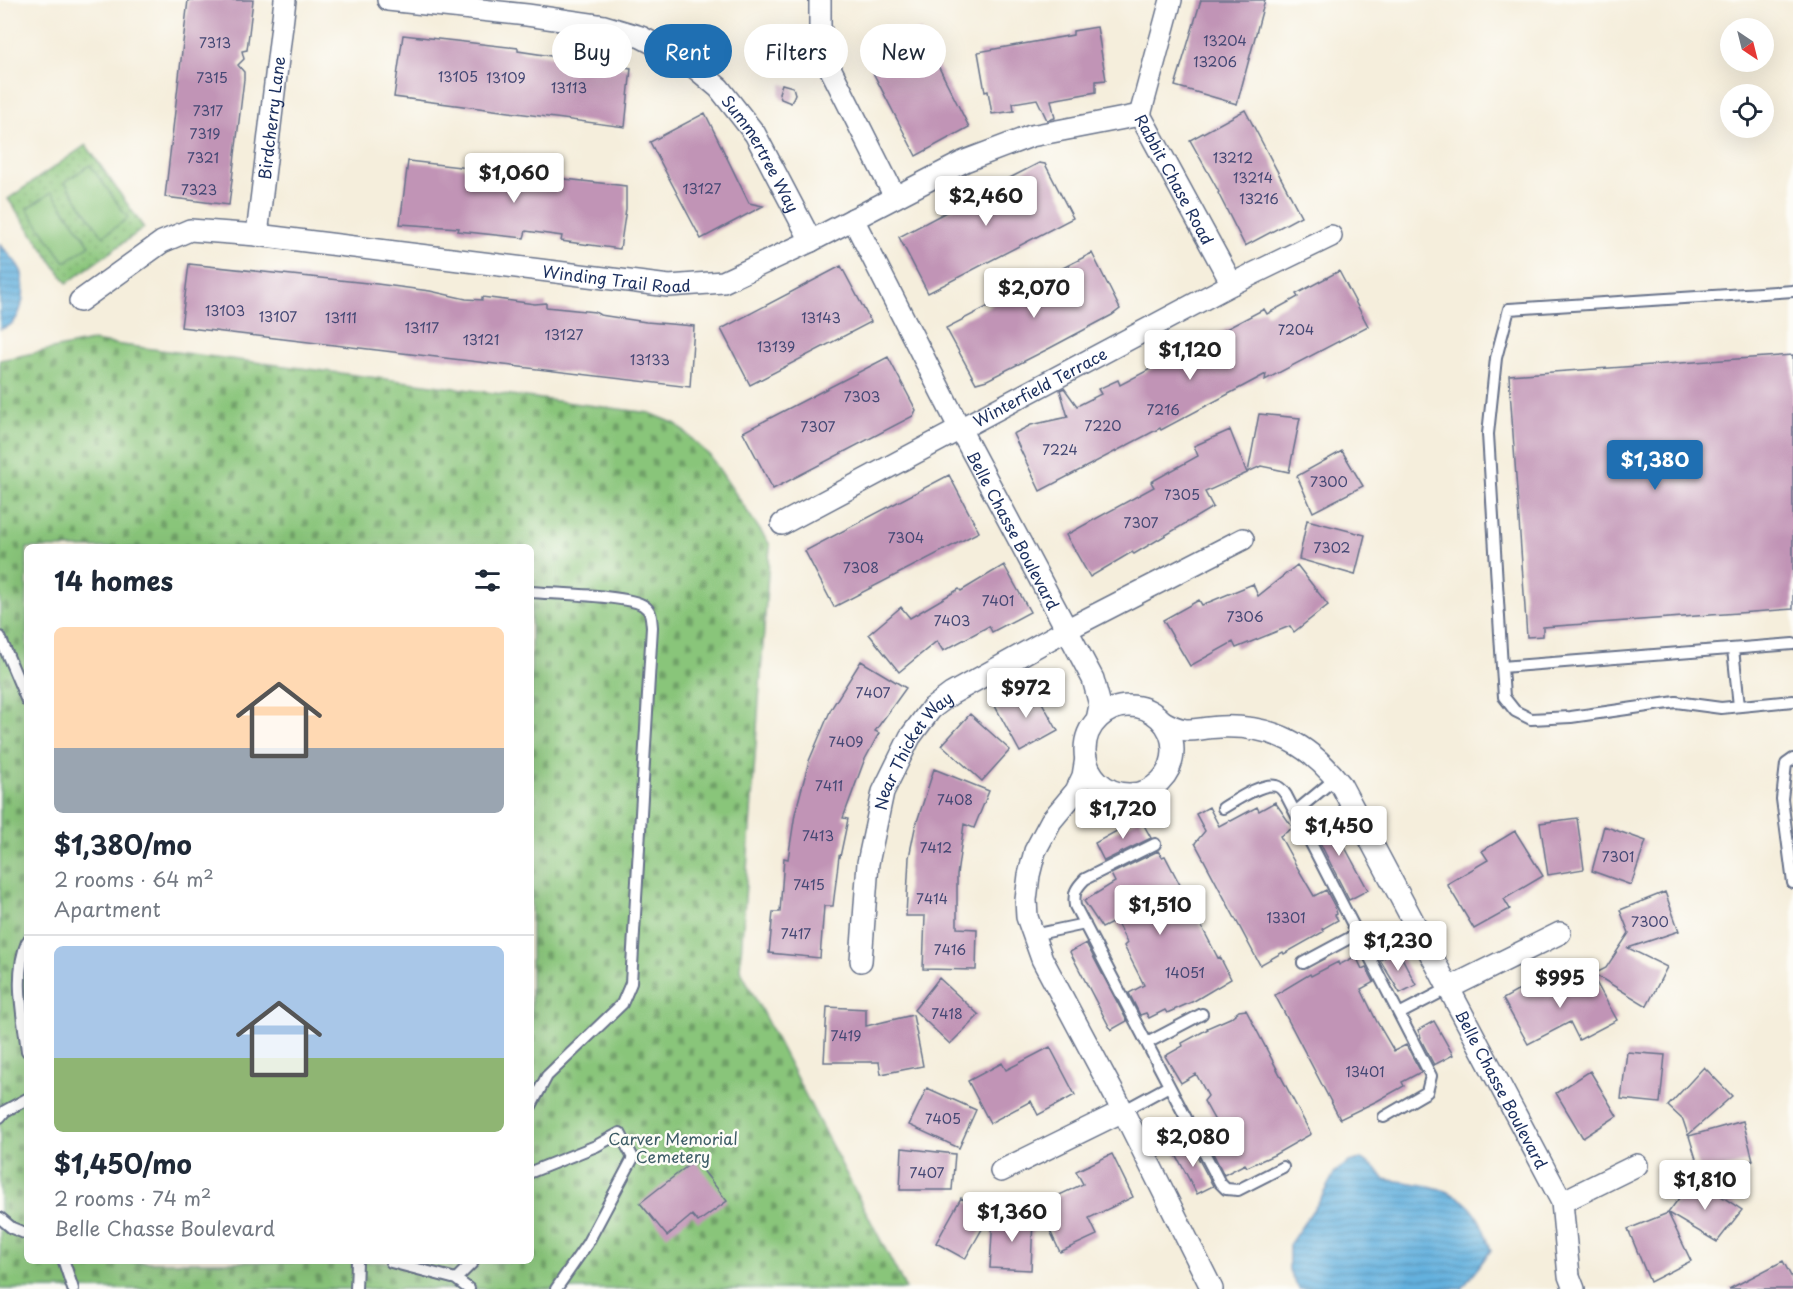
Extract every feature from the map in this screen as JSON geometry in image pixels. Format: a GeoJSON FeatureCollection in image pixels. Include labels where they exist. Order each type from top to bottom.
{"type":"FeatureCollection","features":[{"type":"Feature","properties":{"kind":"street","name":"Birdcherry Lane"},"geometry":{"type":"LineString","coordinates":[[257,235],[285,0]]}},
{"type":"Feature","properties":{"kind":"street","name":"Summertree Way"},"geometry":{"type":"LineString","coordinates":[[388,0],[528,7],[641,37],[687,61],[718,88],[755,134],[811,241]]}},
{"type":"Feature","properties":{"kind":"street"},"geometry":{"type":"LineString","coordinates":[[820,0],[820,26],[828,64],[895,197]]}},
{"type":"Feature","properties":{"kind":"street","name":"Rabbit Chase Road"},"geometry":{"type":"LineString","coordinates":[[1171,0],[1140,115],[1232,285]]}},
{"type":"Feature","properties":{"kind":"street","name":"Winding Trail Road"},"geometry":{"type":"LineString","coordinates":[[80,301],[162,242],[190,230],[257,235],[669,286],[723,282],[811,241],[965,161],[1031,136],[1140,115]]}},
{"type":"Feature","properties":{"kind":"street","name":"Belle Chasse Boulevard"},"geometry":{"type":"LineString","coordinates":[[853,219],[960,429],[1093,679],[1100,705],[1097,720],[1089,731],[1083,776],[1076,791],[1052,821],[1035,851],[1029,875],[1026,900],[1027,917],[1042,959],[1123,1111],[1212,1289]]}},
{"type":"Feature","properties":{"kind":"street","name":"Winterfield Terrace"},"geometry":{"type":"LineString","coordinates":[[782,524],[1232,285],[1331,236]]}},
{"type":"Feature","properties":{"kind":"street","name":"Near Thicket Way"},"geometry":{"type":"LineString","coordinates":[[861,961],[867,863],[884,792],[910,737],[931,709],[951,694],[1066,630],[1243,539]]}},
{"type":"Feature","properties":{"kind":"street","name":"Belle Chasse Boulevard"},"geometry":{"type":"LineString","coordinates":[[1093,679],[1107,694],[1126,707],[1145,709],[1162,721],[1183,730],[1248,727],[1286,737],[1310,752],[1336,778],[1350,799],[1562,1202],[1569,1276],[1574,1289]]}},
{"type":"Feature","properties":{"kind":"street"},"geometry":{"type":"LineString","coordinates":[[1097,720],[1108,711],[1126,707]]}},
{"type":"Feature","properties":{"kind":"street"},"geometry":{"type":"LineString","coordinates":[[1076,791],[1106,788],[1123,795],[1143,792],[1154,787],[1167,773],[1172,760],[1172,738],[1162,721]]}},
{"type":"Feature","properties":{"kind":"street"},"geometry":{"type":"LineString","coordinates":[[1172,754],[1194,730]]}},
{"type":"Feature","properties":{"kind":"street"},"geometry":{"type":"LineString","coordinates":[[1086,758],[1090,772],[1106,788]]}},
{"type":"Feature","properties":{"kind":"street"},"geometry":{"type":"LineString","coordinates":[[1449,988],[1560,933]]}},
{"type":"Feature","properties":{"kind":"street"},"geometry":{"type":"LineString","coordinates":[[1001,1171],[1123,1111]]}},
{"type":"Feature","properties":{"kind":"street"},"geometry":{"type":"LineString","coordinates":[[1562,1202],[1637,1165]]}},
{"type":"Feature","properties":{"kind":"street"},"geometry":{"type":"LineString","coordinates":[[1555,1289],[1562,1280],[1568,1261]]}},
{"type":"Feature","properties":{"kind":"lane"},"geometry":{"type":"LineString","coordinates":[[1793,291],[1509,309],[1496,358],[1488,434],[1504,697],[1515,711],[1531,719],[1571,717],[1677,702],[1721,708],[1793,701]]}},
{"type":"Feature","properties":{"kind":"lane"},"geometry":{"type":"LineString","coordinates":[[534,592],[622,599],[643,604],[650,612],[652,627],[632,983],[622,1004],[547,1076],[534,1100]]}},
{"type":"Feature","properties":{"kind":"lane"},"geometry":{"type":"LineString","coordinates":[[0,637],[24,694]]}},
{"type":"Feature","properties":{"kind":"lane"},"geometry":{"type":"LineString","coordinates":[[1502,667],[1793,644]]}},
{"type":"Feature","properties":{"kind":"lane"},"geometry":{"type":"LineString","coordinates":[[1733,649],[1739,706]]}},
{"type":"Feature","properties":{"kind":"lane"},"geometry":{"type":"LineString","coordinates":[[1793,759],[1786,765],[1782,799],[1793,883]]}},
{"type":"Feature","properties":{"kind":"lane"},"geometry":{"type":"LineString","coordinates":[[1295,812],[1336,778]]}},
{"type":"Feature","properties":{"kind":"lane"},"geometry":{"type":"LineString","coordinates":[[1223,808],[1263,786],[1274,785],[1286,795],[1295,812],[1431,1076],[1427,1092],[1384,1117]]}},
{"type":"Feature","properties":{"kind":"lane"},"geometry":{"type":"LineString","coordinates":[[1155,844],[1085,879],[1076,888],[1073,896],[1075,906],[1220,1183],[1226,1189],[1238,1190],[1283,1167]]}},
{"type":"Feature","properties":{"kind":"lane"},"geometry":{"type":"LineString","coordinates":[[1033,935],[1085,924]]}},
{"type":"Feature","properties":{"kind":"lane"},"geometry":{"type":"LineString","coordinates":[[1303,963],[1357,934]]}},
{"type":"Feature","properties":{"kind":"lane"},"geometry":{"type":"LineString","coordinates":[[24,949],[20,993],[24,1027]]}},
{"type":"Feature","properties":{"kind":"lane"},"geometry":{"type":"LineString","coordinates":[[1399,1014],[1449,988]]}},
{"type":"Feature","properties":{"kind":"lane"},"geometry":{"type":"LineString","coordinates":[[1147,1043],[1202,1014]]}},
{"type":"Feature","properties":{"kind":"lane"},"geometry":{"type":"LineString","coordinates":[[1123,1111],[1169,1086]]}},
{"type":"Feature","properties":{"kind":"lane"},"geometry":{"type":"LineString","coordinates":[[0,1117],[24,1100]]}},
{"type":"Feature","properties":{"kind":"lane"},"geometry":{"type":"LineString","coordinates":[[534,1171],[596,1146],[620,1133],[633,1158],[587,1244],[556,1289]]}},
{"type":"Feature","properties":{"kind":"lane"},"geometry":{"type":"LineString","coordinates":[[0,1218],[12,1228],[24,1233]]}},
{"type":"Feature","properties":{"kind":"lane"},"geometry":{"type":"LineString","coordinates":[[65,1264],[73,1289]]}},
{"type":"Feature","properties":{"kind":"lane"},"geometry":{"type":"LineString","coordinates":[[356,1289],[357,1264]]}},
{"type":"Feature","properties":{"kind":"lane"},"geometry":{"type":"LineString","coordinates":[[399,1264],[456,1279],[469,1289]]}},
{"type":"Feature","properties":{"kind":"lane"},"geometry":{"type":"LineString","coordinates":[[456,1279],[471,1264]]}},
{"type":"Feature","properties":{"kind":"green space"},"geometry":{"type":"Polygon","coordinates":[[[86,145],[144,228],[67,283],[8,199],[86,145]]]}},
{"type":"Feature","properties":{"kind":"green space"},"geometry":{"type":"Polygon","coordinates":[[[90,165],[128,218],[103,236],[65,182],[90,165]]]}},
{"type":"Feature","properties":{"kind":"green space"},"geometry":{"type":"Polygon","coordinates":[[[52,192],[90,245],[65,262],[27,209],[52,192]]]}},
{"type":"Feature","properties":{"kind":"green space","name":"Carver Memorial Cemetery"},"geometry":{"type":"Polygon","coordinates":[[[91,341],[650,413],[676,424],[710,456],[770,545],[740,969],[906,1289],[0,1289],[0,360],[91,341]]]}},
{"type":"Feature","properties":{"kind":"water"},"geometry":{"type":"Polygon","coordinates":[[[0,244],[21,270],[23,299],[14,322],[0,329],[0,244]]]}},
{"type":"Feature","properties":{"kind":"water"},"geometry":{"type":"Polygon","coordinates":[[[1361,1159],[1376,1168],[1384,1179],[1442,1190],[1462,1200],[1475,1212],[1491,1250],[1462,1289],[1299,1289],[1289,1271],[1289,1245],[1321,1198],[1335,1172],[1349,1162],[1361,1159]]]}},
{"type":"Feature","properties":{"kind":"building"},"geometry":{"type":"Polygon","coordinates":[[[188,0],[253,0],[247,50],[242,51],[244,59],[238,65],[244,72],[244,79],[229,205],[165,197],[188,0]]]}},
{"type":"Feature","properties":{"kind":"building"},"geometry":{"type":"Polygon","coordinates":[[[1201,0],[1265,0],[1237,104],[1175,86],[1201,0]]]}},
{"type":"Feature","properties":{"kind":"building"},"geometry":{"type":"Polygon","coordinates":[[[1097,27],[1106,80],[1096,81],[1096,92],[1051,100],[1055,118],[1047,120],[1037,99],[1013,103],[1014,111],[992,114],[988,91],[985,92],[978,52],[1073,35],[1073,31],[1097,27]]]}},
{"type":"Feature","properties":{"kind":"building"},"geometry":{"type":"Polygon","coordinates":[[[403,35],[518,48],[518,51],[552,56],[552,78],[630,78],[625,127],[394,97],[403,35]]]}},
{"type":"Feature","properties":{"kind":"building"},"geometry":{"type":"Polygon","coordinates":[[[876,78],[944,78],[969,127],[916,156],[876,78]]]}},
{"type":"Feature","properties":{"kind":"building"},"geometry":{"type":"Polygon","coordinates":[[[782,84],[793,87],[795,94],[791,103],[781,99],[779,93],[782,84]]]}},
{"type":"Feature","properties":{"kind":"building"},"geometry":{"type":"Polygon","coordinates":[[[1245,110],[1301,216],[1245,246],[1190,140],[1245,110]]]}},
{"type":"Feature","properties":{"kind":"building"},"geometry":{"type":"Polygon","coordinates":[[[705,113],[749,203],[763,206],[701,239],[650,142],[705,113]]]}},
{"type":"Feature","properties":{"kind":"building"},"geometry":{"type":"Polygon","coordinates":[[[408,161],[626,186],[626,209],[620,249],[561,241],[562,236],[526,231],[524,238],[458,231],[459,228],[400,224],[408,161]]]}},
{"type":"Feature","properties":{"kind":"building"},"geometry":{"type":"Polygon","coordinates":[[[1039,163],[1045,164],[1073,218],[928,293],[899,237],[999,184],[1011,206],[1006,180],[1039,163]]]}},
{"type":"Feature","properties":{"kind":"building"},"geometry":{"type":"Polygon","coordinates":[[[1092,253],[1120,309],[1050,348],[987,380],[976,383],[946,328],[1092,253]]]}},
{"type":"Feature","properties":{"kind":"building"},"geometry":{"type":"Polygon","coordinates":[[[189,264],[377,284],[430,291],[466,299],[482,300],[482,297],[535,304],[546,303],[546,307],[595,312],[600,315],[646,322],[694,326],[690,387],[181,327],[189,264]]]}},
{"type":"Feature","properties":{"kind":"building"},"geometry":{"type":"Polygon","coordinates":[[[841,266],[871,322],[750,385],[721,329],[841,266]]]}},
{"type":"Feature","properties":{"kind":"building"},"geometry":{"type":"Polygon","coordinates":[[[1339,271],[1368,326],[1265,380],[1266,374],[1040,491],[1013,434],[1031,425],[1068,417],[1060,390],[1064,388],[1077,406],[1101,394],[1098,389],[1118,380],[1120,385],[1264,309],[1267,314],[1298,297],[1296,294],[1339,271]]]}},
{"type":"Feature","properties":{"kind":"building"},"geometry":{"type":"Polygon","coordinates":[[[1793,355],[1793,609],[1543,627],[1543,636],[1527,637],[1509,375],[1793,355]]]}},
{"type":"Feature","properties":{"kind":"building"},"geometry":{"type":"Polygon","coordinates":[[[888,357],[916,410],[913,416],[773,489],[743,432],[888,357]]]}},
{"type":"Feature","properties":{"kind":"building"},"geometry":{"type":"Polygon","coordinates":[[[1259,414],[1300,418],[1289,472],[1261,466],[1248,472],[1259,414]]]}},
{"type":"Feature","properties":{"kind":"building"},"geometry":{"type":"Polygon","coordinates":[[[1230,430],[1247,473],[1205,492],[1213,507],[1090,577],[1066,535],[1154,487],[1151,482],[1198,456],[1194,446],[1230,430]]]}},
{"type":"Feature","properties":{"kind":"building"},"geometry":{"type":"Polygon","coordinates":[[[1342,451],[1363,486],[1313,512],[1297,476],[1342,451]]]}},
{"type":"Feature","properties":{"kind":"building"},"geometry":{"type":"Polygon","coordinates":[[[949,475],[979,532],[834,607],[805,551],[949,475]]]}},
{"type":"Feature","properties":{"kind":"building"},"geometry":{"type":"Polygon","coordinates":[[[1307,520],[1365,535],[1355,575],[1299,559],[1307,520]]]}},
{"type":"Feature","properties":{"kind":"building"},"geometry":{"type":"Polygon","coordinates":[[[1004,565],[1030,612],[992,632],[989,626],[943,651],[937,641],[899,672],[869,634],[901,607],[910,618],[1004,565]]]}},
{"type":"Feature","properties":{"kind":"building"},"geometry":{"type":"Polygon","coordinates":[[[1297,565],[1328,605],[1294,632],[1290,626],[1236,648],[1233,642],[1190,666],[1163,620],[1199,600],[1202,605],[1253,584],[1258,596],[1297,565]]]}},
{"type":"Feature","properties":{"kind":"building"},"geometry":{"type":"Polygon","coordinates":[[[861,661],[906,688],[875,731],[879,733],[864,761],[843,818],[848,819],[839,856],[833,906],[824,906],[820,958],[769,953],[773,912],[780,912],[784,858],[788,859],[795,814],[809,761],[831,709],[861,661]]]}},
{"type":"Feature","properties":{"kind":"building"},"geometry":{"type":"Polygon","coordinates":[[[1032,685],[1058,731],[1020,752],[995,706],[1032,685]]]}},
{"type":"Feature","properties":{"kind":"building"},"geometry":{"type":"Polygon","coordinates":[[[970,714],[1010,750],[982,781],[942,745],[970,714]]]}},
{"type":"Feature","properties":{"kind":"building"},"geometry":{"type":"Polygon","coordinates":[[[934,769],[989,791],[974,828],[964,824],[957,875],[957,928],[977,929],[976,970],[923,969],[925,916],[906,916],[909,857],[915,828],[934,769]]]}},
{"type":"Feature","properties":{"kind":"building"},"geometry":{"type":"Polygon","coordinates":[[[1275,802],[1293,828],[1280,836],[1314,896],[1326,890],[1335,907],[1338,920],[1322,929],[1323,932],[1260,965],[1195,843],[1205,831],[1196,814],[1209,807],[1219,826],[1257,807],[1259,811],[1275,802]]]}},
{"type":"Feature","properties":{"kind":"building"},"geometry":{"type":"Polygon","coordinates":[[[1327,814],[1368,890],[1349,900],[1310,823],[1327,814]]]}},
{"type":"Feature","properties":{"kind":"building"},"geometry":{"type":"Polygon","coordinates":[[[1140,818],[1151,838],[1104,861],[1095,843],[1140,818]]]}},
{"type":"Feature","properties":{"kind":"building"},"geometry":{"type":"Polygon","coordinates":[[[1577,818],[1584,869],[1548,875],[1540,823],[1577,818]]]}},
{"type":"Feature","properties":{"kind":"building"},"geometry":{"type":"Polygon","coordinates":[[[1604,826],[1646,841],[1631,885],[1592,871],[1604,826]]]}},
{"type":"Feature","properties":{"kind":"building"},"geometry":{"type":"Polygon","coordinates":[[[1515,831],[1543,876],[1504,899],[1510,909],[1474,929],[1447,884],[1488,860],[1482,851],[1515,831]]]}},
{"type":"Feature","properties":{"kind":"building"},"geometry":{"type":"Polygon","coordinates":[[[1158,851],[1162,857],[1165,856],[1231,979],[1194,1001],[1167,1013],[1165,1010],[1149,1018],[1146,1013],[1140,1015],[1129,993],[1144,985],[1124,946],[1127,943],[1116,921],[1102,928],[1084,901],[1115,882],[1111,874],[1158,851]]]}},
{"type":"Feature","properties":{"kind":"building"},"geometry":{"type":"Polygon","coordinates":[[[1665,892],[1679,931],[1628,948],[1667,967],[1647,1006],[1594,974],[1606,968],[1629,933],[1620,910],[1665,892]]]}},
{"type":"Feature","properties":{"kind":"building"},"geometry":{"type":"Polygon","coordinates":[[[1086,943],[1127,1021],[1111,1030],[1070,952],[1086,943]]]}},
{"type":"Feature","properties":{"kind":"building"},"geometry":{"type":"Polygon","coordinates":[[[1398,950],[1416,985],[1400,993],[1380,960],[1398,950]]]}},
{"type":"Feature","properties":{"kind":"building"},"geometry":{"type":"Polygon","coordinates":[[[1356,956],[1362,969],[1366,967],[1374,982],[1361,989],[1377,1022],[1394,1051],[1406,1045],[1421,1072],[1402,1082],[1404,1086],[1340,1119],[1275,995],[1310,974],[1311,976],[1338,962],[1339,965],[1356,956]]]}},
{"type":"Feature","properties":{"kind":"building"},"geometry":{"type":"Polygon","coordinates":[[[1592,975],[1617,1020],[1579,1040],[1570,1022],[1528,1044],[1503,999],[1539,979],[1547,996],[1592,975]]]}},
{"type":"Feature","properties":{"kind":"building"},"geometry":{"type":"Polygon","coordinates":[[[939,978],[979,1015],[950,1044],[914,1010],[939,978]]]}},
{"type":"Feature","properties":{"kind":"building"},"geometry":{"type":"Polygon","coordinates":[[[827,1007],[866,1009],[866,1026],[913,1015],[923,1066],[881,1074],[879,1062],[824,1062],[827,1007]]]}},
{"type":"Feature","properties":{"kind":"building"},"geometry":{"type":"Polygon","coordinates":[[[1246,1010],[1311,1134],[1274,1155],[1247,1167],[1245,1164],[1224,1175],[1210,1147],[1225,1139],[1204,1101],[1208,1096],[1196,1074],[1181,1083],[1165,1056],[1207,1028],[1230,1018],[1239,1011],[1246,1010]]]}},
{"type":"Feature","properties":{"kind":"building"},"geometry":{"type":"Polygon","coordinates":[[[1434,1021],[1453,1055],[1434,1065],[1418,1030],[1434,1021]]]}},
{"type":"Feature","properties":{"kind":"building"},"geometry":{"type":"Polygon","coordinates":[[[1050,1047],[1075,1095],[1038,1115],[1031,1101],[990,1123],[968,1081],[1002,1063],[1006,1070],[1050,1047]]]}},
{"type":"Feature","properties":{"kind":"building"},"geometry":{"type":"Polygon","coordinates":[[[1627,1052],[1665,1055],[1660,1103],[1621,1099],[1627,1052]]]}},
{"type":"Feature","properties":{"kind":"building"},"geometry":{"type":"Polygon","coordinates":[[[1704,1067],[1732,1096],[1688,1135],[1683,1120],[1668,1106],[1704,1067]]]}},
{"type":"Feature","properties":{"kind":"building"},"geometry":{"type":"Polygon","coordinates":[[[1590,1071],[1617,1116],[1583,1138],[1556,1093],[1590,1071]]]}},
{"type":"Feature","properties":{"kind":"building"},"geometry":{"type":"Polygon","coordinates":[[[927,1088],[976,1110],[959,1148],[909,1125],[927,1088]]]}},
{"type":"Feature","properties":{"kind":"building"},"geometry":{"type":"Polygon","coordinates":[[[1743,1121],[1753,1160],[1701,1175],[1689,1136],[1743,1121]]]}},
{"type":"Feature","properties":{"kind":"building"},"geometry":{"type":"Polygon","coordinates":[[[1190,1143],[1213,1186],[1197,1194],[1174,1151],[1190,1143]]]}},
{"type":"Feature","properties":{"kind":"building"},"geometry":{"type":"Polygon","coordinates":[[[902,1148],[955,1154],[952,1190],[900,1190],[902,1148]]]}},
{"type":"Feature","properties":{"kind":"building"},"geometry":{"type":"Polygon","coordinates":[[[1112,1154],[1133,1197],[1089,1218],[1097,1235],[1060,1252],[1038,1205],[1083,1184],[1076,1171],[1112,1154]]]}},
{"type":"Feature","properties":{"kind":"building"},"geometry":{"type":"Polygon","coordinates":[[[695,1160],[727,1201],[698,1222],[692,1215],[667,1236],[640,1203],[695,1160]]]}},
{"type":"Feature","properties":{"kind":"building"},"geometry":{"type":"Polygon","coordinates":[[[1694,1178],[1742,1210],[1717,1242],[1668,1213],[1694,1178]]]}},
{"type":"Feature","properties":{"kind":"building"},"geometry":{"type":"Polygon","coordinates":[[[961,1198],[990,1215],[965,1259],[936,1243],[961,1198]]]}},
{"type":"Feature","properties":{"kind":"building"},"geometry":{"type":"Polygon","coordinates":[[[1668,1213],[1691,1261],[1650,1282],[1628,1229],[1668,1213]]]}},
{"type":"Feature","properties":{"kind":"building"},"geometry":{"type":"Polygon","coordinates":[[[993,1215],[1033,1217],[1031,1270],[990,1268],[993,1215]]]}},
{"type":"Feature","properties":{"kind":"building"},"geometry":{"type":"Polygon","coordinates":[[[1783,1261],[1793,1280],[1793,1289],[1729,1289],[1783,1261]]]}}]}
